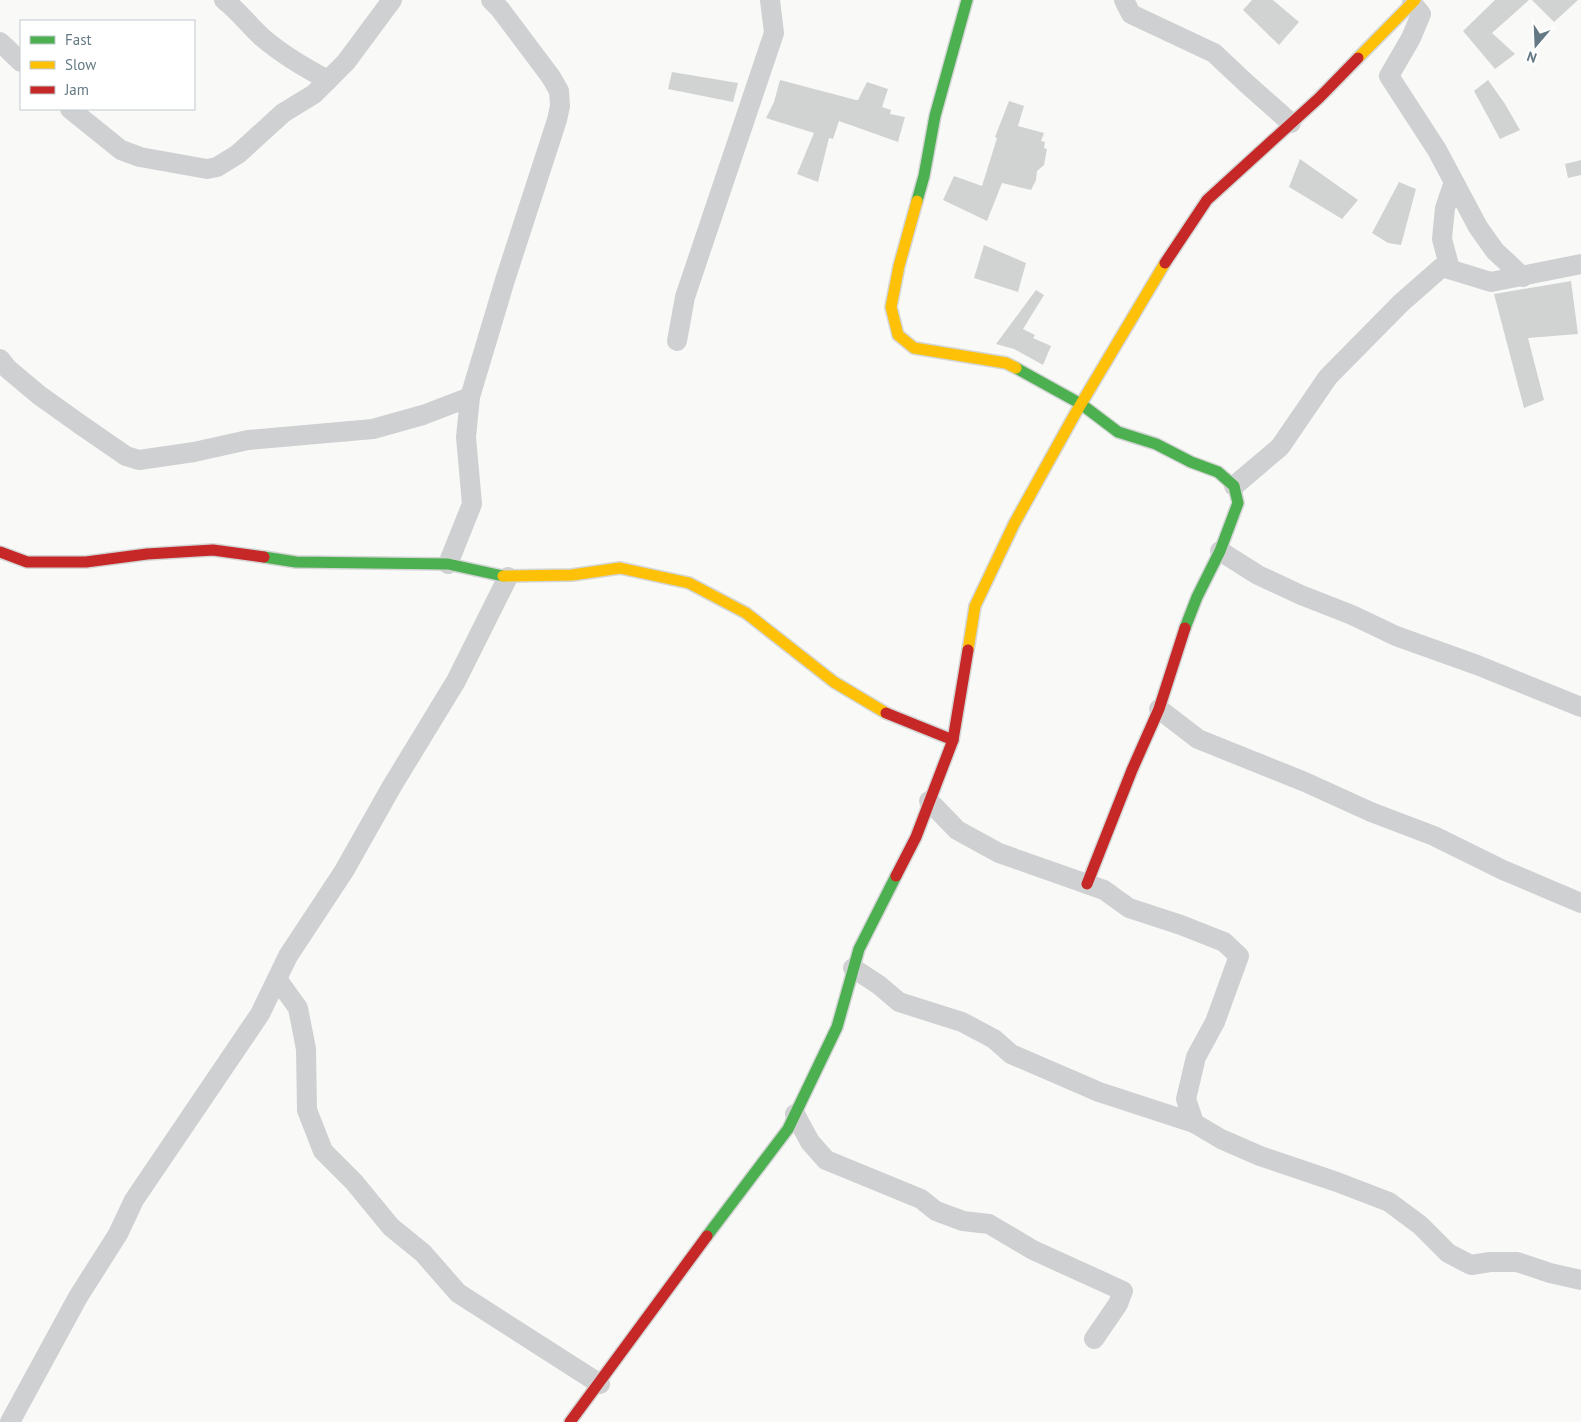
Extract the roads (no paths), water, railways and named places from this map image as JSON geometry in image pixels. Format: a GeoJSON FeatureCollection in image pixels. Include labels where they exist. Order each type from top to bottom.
{"type":"FeatureCollection","features":[{"type":"Feature","properties":{"kind":"street"},"geometry":{"type":"LineString","coordinates":[[224,0],[240,13],[262,37],[285,55],[306,69],[328,80]]}},
{"type":"Feature","properties":{"kind":"street"},"geometry":{"type":"LineString","coordinates":[[71,110],[121,150],[140,157],[207,169],[217,167],[238,154],[284,113],[308,99],[328,80],[352,55],[392,0]]}},
{"type":"Feature","properties":{"kind":"street"},"geometry":{"type":"LineString","coordinates":[[448,564],[472,504],[466,437],[470,396],[560,106],[559,91],[550,77],[500,9],[491,0]]}},
{"type":"Feature","properties":{"kind":"street"},"geometry":{"type":"LineString","coordinates":[[677,341],[686,297],[774,33],[770,0]]}},
{"type":"Feature","properties":{"kind":"street"},"geometry":{"type":"LineString","coordinates":[[967,0],[935,116],[924,176],[891,307],[898,335],[914,348],[1006,363],[1081,404],[1118,432],[1156,444],[1191,462],[1218,472],[1234,486],[1238,503],[1220,551],[1196,597],[1159,709],[1132,770],[1087,884]]}},
{"type":"Feature","properties":{"kind":"street"},"geometry":{"type":"LineString","coordinates":[[1124,0],[1131,14],[1214,52],[1291,123]]}},
{"type":"Feature","properties":{"kind":"street"},"geometry":{"type":"LineString","coordinates":[[570,1422],[788,1129],[837,1027],[859,949],[916,837],[953,740],[975,606],[1014,524],[1081,404],[1155,279],[1207,200],[1318,98],[1413,1],[1421,14],[1411,38],[1389,76],[1437,150],[1478,226],[1495,251],[1523,277]]}},
{"type":"Feature","properties":{"kind":"street"},"geometry":{"type":"LineString","coordinates":[[0,42],[20,61]]}},
{"type":"Feature","properties":{"kind":"street"},"geometry":{"type":"LineString","coordinates":[[1450,269],[1442,239],[1445,208],[1454,182]]}},
{"type":"Feature","properties":{"kind":"street"},"geometry":{"type":"LineString","coordinates":[[1234,486],[1280,447],[1328,377],[1388,316],[1442,267],[1491,282],[1581,264]]}},
{"type":"Feature","properties":{"kind":"street"},"geometry":{"type":"LineString","coordinates":[[0,359],[39,395],[126,456],[139,460],[194,452],[248,440],[373,429],[423,415],[470,396]]}},
{"type":"Feature","properties":{"kind":"street"},"geometry":{"type":"LineString","coordinates":[[0,552],[27,562],[86,562],[147,554],[213,550],[296,562],[448,564],[508,577],[572,575],[620,568],[688,583],[746,613],[834,682],[890,715],[953,740]]}},
{"type":"Feature","properties":{"kind":"street"},"geometry":{"type":"LineString","coordinates":[[1220,551],[1258,575],[1301,595],[1352,615],[1396,636],[1477,664],[1581,707]]}},
{"type":"Feature","properties":{"kind":"street"},"geometry":{"type":"LineString","coordinates":[[10,1422],[78,1297],[118,1234],[134,1200],[260,1014],[288,956],[344,871],[392,786],[456,681],[508,577]]}},
{"type":"Feature","properties":{"kind":"street"},"geometry":{"type":"LineString","coordinates":[[1159,709],[1198,739],[1434,836],[1503,870],[1581,903]]}},
{"type":"Feature","properties":{"kind":"street"},"geometry":{"type":"LineString","coordinates":[[929,801],[958,830],[999,852],[1104,890],[1129,908],[1181,925],[1224,942],[1239,956],[1215,1022],[1196,1057],[1186,1099],[1194,1122]]}},
{"type":"Feature","properties":{"kind":"street"},"geometry":{"type":"LineString","coordinates":[[854,968],[880,985],[899,1002],[962,1022],[994,1039],[1011,1054],[1098,1092],[1194,1122],[1221,1139],[1260,1156],[1338,1182],[1389,1202],[1420,1225],[1448,1253],[1471,1265],[1490,1262],[1517,1262],[1550,1274],[1581,1280]]}},
{"type":"Feature","properties":{"kind":"street"},"geometry":{"type":"LineString","coordinates":[[277,979],[298,1008],[306,1049],[308,1110],[322,1151],[354,1182],[391,1228],[423,1253],[458,1293],[600,1384]]}},
{"type":"Feature","properties":{"kind":"street"},"geometry":{"type":"LineString","coordinates":[[795,1114],[810,1142],[826,1160],[920,1199],[936,1211],[963,1221],[988,1224],[1033,1250],[1123,1291],[1118,1304],[1094,1339]]}}]}
